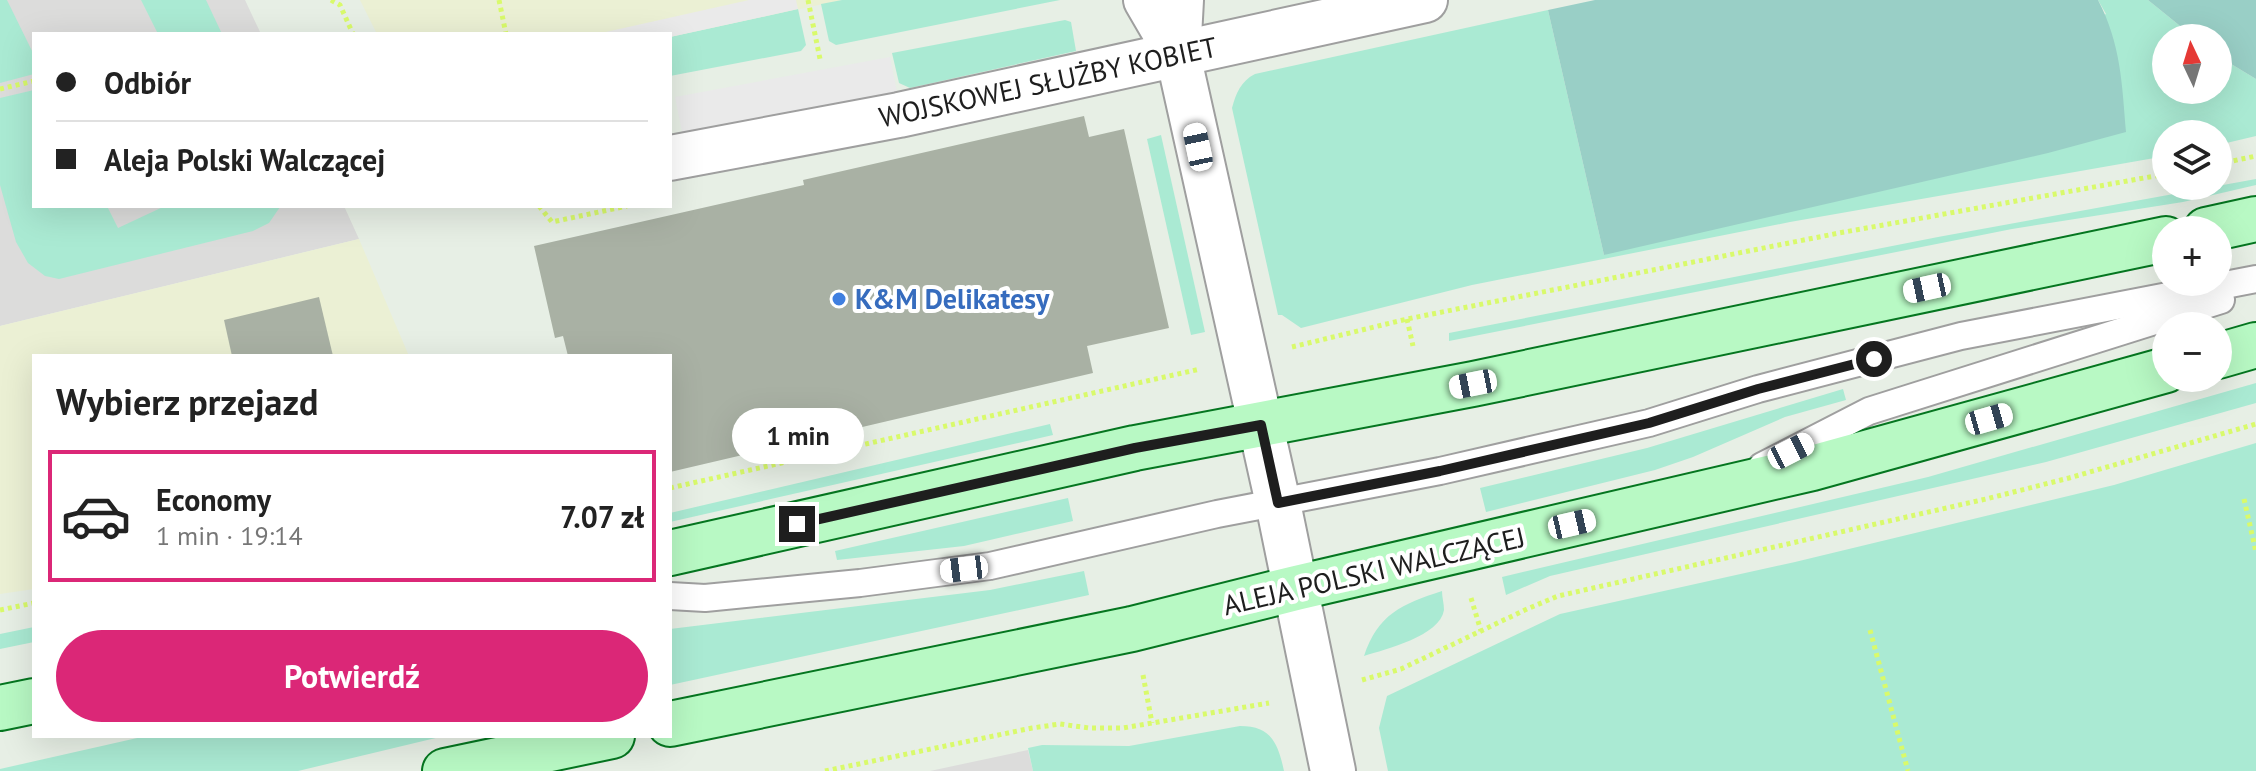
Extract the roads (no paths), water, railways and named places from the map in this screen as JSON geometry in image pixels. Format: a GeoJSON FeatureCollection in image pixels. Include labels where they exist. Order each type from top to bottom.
{"type":"FeatureCollection","features":[{"type":"Feature","properties":{"kind":"main road"},"geometry":{"type":"LineString","coordinates":[[2232,224],[2256,219]]}},
{"type":"Feature","properties":{"kind":"main road"},"geometry":{"type":"LineString","coordinates":[[672,553],[1135,448],[1473,384],[2152,242]]}},
{"type":"Feature","properties":{"kind":"main road"},"geometry":{"type":"LineString","coordinates":[[2232,352],[2256,345]]}},
{"type":"Feature","properties":{"kind":"main road","name":"ALEJA POLSKI WALCZĄCEJ"},"geometry":{"type":"LineString","coordinates":[[672,724],[1078,642],[1812,468],[2152,374]]}},
{"type":"Feature","properties":{"kind":"main road"},"geometry":{"type":"LineString","coordinates":[[0,708],[32,701]]}},
{"type":"Feature","properties":{"kind":"main road"},"geometry":{"type":"LineString","coordinates":[[445,771],[602,738]]}},
{"type":"Feature","properties":{"kind":"street"},"geometry":{"type":"LineString","coordinates":[[1146,0],[1178,55]]}},
{"type":"Feature","properties":{"kind":"street"},"geometry":{"type":"LineString","coordinates":[[1181,0],[1178,55],[1278,503],[1333,771]]}},
{"type":"Feature","properties":{"kind":"street","name":"WOJSKOWEJ SŁUŻBY KOBIET"},"geometry":{"type":"LineString","coordinates":[[672,158],[899,115],[1425,0]]}},
{"type":"Feature","properties":{"kind":"lane"},"geometry":{"type":"LineString","coordinates":[[672,596],[720,597],[990,566],[1217,514],[1440,471],[1649,423],[1758,389],[1961,336],[2256,279]]}},
{"type":"Feature","properties":{"kind":"lane"},"geometry":{"type":"LineString","coordinates":[[1713,491],[1869,411],[2256,289]]}},
{"type":"Feature","properties":{"kind":"place","name":"K&M Delikatesy"},"geometry":{"type":"Point","coordinates":[839,299]}}]}
